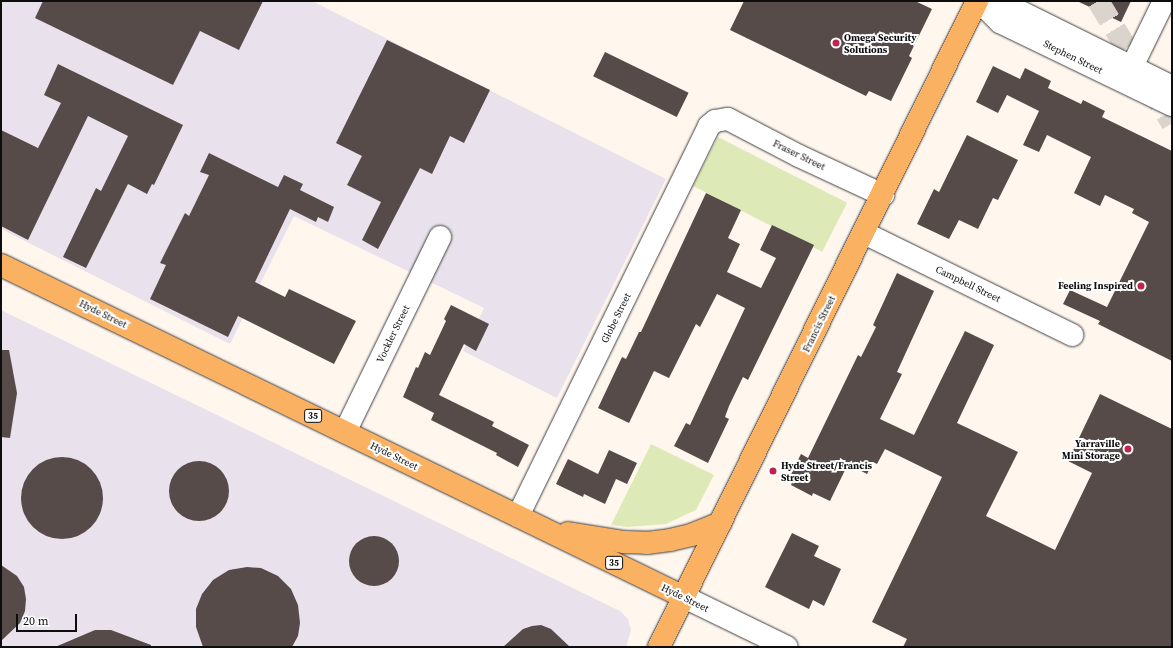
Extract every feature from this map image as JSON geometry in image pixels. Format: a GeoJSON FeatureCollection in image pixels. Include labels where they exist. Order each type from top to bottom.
{"type":"FeatureCollection","features":[{"type":"Feature","properties":{"kind":"main road","name":"Francis Street"},"geometry":{"type":"LineString","coordinates":[[659,647],[978,1]]}},
{"type":"Feature","properties":{"kind":"main road","name":"Hyde Street"},"geometry":{"type":"LineString","coordinates":[[1,265],[684,597]]}},
{"type":"Feature","properties":{"kind":"main road"},"geometry":{"type":"LineString","coordinates":[[545,530],[624,542],[647,543],[691,535],[721,523]]}},
{"type":"Feature","properties":{"kind":"street","name":"Stephen Street"},"geometry":{"type":"LineString","coordinates":[[978,1],[1000,22],[1128,74],[1172,86]]}},
{"type":"Feature","properties":{"kind":"street","name":"Stephen Street"},"geometry":{"type":"LineString","coordinates":[[984,1],[1013,8],[1128,74],[1172,105]]}},
{"type":"Feature","properties":{"kind":"street"},"geometry":{"type":"LineString","coordinates":[[1128,74],[1164,1]]}},
{"type":"Feature","properties":{"kind":"street","name":"Fraser Street"},"geometry":{"type":"LineString","coordinates":[[715,121],[728,120],[736,123],[799,156],[883,195]]}},
{"type":"Feature","properties":{"kind":"street","name":"Globe Street"},"geometry":{"type":"LineString","coordinates":[[518,516],[701,140],[709,126],[715,121]]}},
{"type":"Feature","properties":{"kind":"street","name":"Campbell Street"},"geometry":{"type":"LineString","coordinates":[[864,233],[1072,335]]}},
{"type":"Feature","properties":{"kind":"street","name":"Vockler Street"},"geometry":{"type":"LineString","coordinates":[[345,432],[440,237]]}},
{"type":"Feature","properties":{"kind":"street","name":"Hyde Street"},"geometry":{"type":"LineString","coordinates":[[684,597],[787,647]]}},
{"type":"Feature","properties":{"kind":"shaded area"},"geometry":{"type":"Polygon","coordinates":[[[1,1],[312,1],[666,179],[557,398],[463,351],[484,308],[294,216],[230,344],[1,229],[1,1]]]}},
{"type":"Feature","properties":{"kind":"shaded area"},"geometry":{"type":"Polygon","coordinates":[[[1,310],[620,611],[628,619],[631,630],[626,647],[1,647],[1,310]]]}},
{"type":"Feature","properties":{"kind":"green space"},"geometry":{"type":"Polygon","coordinates":[[[718,137],[847,203],[822,252],[693,186],[718,137]]]}},
{"type":"Feature","properties":{"kind":"green space"},"geometry":{"type":"Polygon","coordinates":[[[651,444],[714,475],[696,510],[666,524],[627,527],[611,525],[651,444]]]}},
{"type":"Feature","properties":{"kind":"building"},"geometry":{"type":"Polygon","coordinates":[[[43,1],[263,1],[239,50],[200,31],[173,85],[35,18],[43,1]]]}},
{"type":"Feature","properties":{"kind":"building","name":"Omega Security Solutions"},"geometry":{"type":"Polygon","coordinates":[[[744,1],[915,1],[932,9],[909,56],[912,58],[891,101],[869,91],[866,96],[730,30],[744,1]]]}},
{"type":"Feature","properties":{"kind":"building"},"geometry":{"type":"Polygon","coordinates":[[[1077,1],[1131,1],[1121,22],[1077,1]]]}},
{"type":"Feature","properties":{"kind":"building"},"geometry":{"type":"Polygon","coordinates":[[[387,40],[490,90],[464,143],[450,136],[432,174],[420,168],[378,249],[362,240],[381,202],[347,185],[362,156],[336,143],[387,40]]]}},
{"type":"Feature","properties":{"kind":"building"},"geometry":{"type":"Polygon","coordinates":[[[605,52],[689,93],[677,117],[593,76],[605,52]]]}},
{"type":"Feature","properties":{"kind":"building"},"geometry":{"type":"Polygon","coordinates":[[[58,64],[183,125],[154,185],[152,184],[147,194],[128,184],[86,268],[63,257],[96,188],[101,191],[128,136],[88,116],[28,240],[1,226],[1,130],[38,148],[61,103],[44,95],[58,64]]]}},
{"type":"Feature","properties":{"kind":"building"},"geometry":{"type":"Polygon","coordinates":[[[993,66],[1020,79],[1025,68],[1051,81],[1048,88],[1081,104],[1083,100],[1105,111],[1102,117],[1172,151],[1172,361],[1098,324],[1100,321],[1063,304],[1070,290],[1107,307],[1149,222],[1132,213],[1134,209],[1105,195],[1100,206],[1074,193],[1091,157],[1047,135],[1039,152],[1023,145],[1039,111],[1007,95],[998,113],[976,102],[993,66]]]}},
{"type":"Feature","properties":{"kind":"building"},"geometry":{"type":"Polygon","coordinates":[[[967,135],[1018,160],[998,200],[993,198],[978,229],[959,220],[949,239],[917,224],[934,189],[939,192],[967,135]]]}},
{"type":"Feature","properties":{"kind":"building"},"geometry":{"type":"Polygon","coordinates":[[[209,153],[278,187],[284,175],[303,184],[300,190],[334,207],[328,222],[318,217],[316,222],[290,209],[255,282],[285,297],[289,289],[356,321],[334,364],[238,316],[228,337],[150,299],[166,265],[160,263],[185,213],[189,216],[209,175],[200,172],[209,153]]]}},
{"type":"Feature","properties":{"kind":"building"},"geometry":{"type":"Polygon","coordinates":[[[706,193],[741,210],[728,238],[740,244],[727,272],[761,288],[776,258],[760,250],[772,225],[814,245],[748,380],[743,377],[725,417],[729,419],[708,463],[674,446],[686,423],[690,425],[745,308],[717,294],[700,327],[696,324],[669,378],[654,371],[629,423],[598,408],[622,357],[626,359],[639,332],[641,332],[706,193]]]}},
{"type":"Feature","properties":{"kind":"building"},"geometry":{"type":"Polygon","coordinates":[[[897,273],[934,291],[897,372],[902,374],[880,419],[914,435],[965,331],[994,345],[957,423],[1018,452],[986,516],[1055,550],[1092,473],[1068,461],[1100,394],[1172,429],[1172,647],[903,647],[907,639],[872,622],[942,477],[885,449],[877,464],[873,462],[867,474],[848,464],[830,501],[813,493],[812,496],[791,485],[794,478],[790,476],[801,454],[808,458],[858,355],[861,357],[876,327],[873,325],[897,273]]]}},
{"type":"Feature","properties":{"kind":"building"},"geometry":{"type":"Polygon","coordinates":[[[451,305],[489,324],[476,351],[464,344],[439,395],[494,422],[492,426],[529,445],[518,467],[496,455],[497,453],[431,420],[434,413],[403,397],[416,367],[418,368],[425,352],[430,355],[446,321],[444,319],[451,305]]]}},
{"type":"Feature","properties":{"kind":"building"},"geometry":{"type":"Polygon","coordinates":[[[1,350],[9,350],[17,393],[10,438],[1,437],[1,350]]]}},
{"type":"Feature","properties":{"kind":"building"},"geometry":{"type":"Polygon","coordinates":[[[609,450],[637,463],[627,484],[616,479],[605,504],[584,494],[583,497],[556,484],[568,459],[598,474],[609,450]]]}},
{"type":"Feature","properties":{"kind":"building"},"geometry":{"type":"Polygon","coordinates":[[[62,457],[78,460],[91,469],[100,482],[103,498],[100,514],[91,527],[78,536],[62,539],[46,536],[33,527],[24,514],[21,498],[24,482],[33,469],[46,460],[62,457]]]}},
{"type":"Feature","properties":{"kind":"building"},"geometry":{"type":"Polygon","coordinates":[[[199,461],[215,466],[220,470],[224,475],[229,491],[224,507],[220,512],[215,516],[199,521],[183,516],[178,512],[174,507],[169,491],[174,475],[178,470],[183,466],[199,461]]]}},
{"type":"Feature","properties":{"kind":"building"},"geometry":{"type":"Polygon","coordinates":[[[792,533],[819,546],[814,556],[841,569],[824,606],[813,600],[809,609],[765,587],[792,533]]]}},
{"type":"Feature","properties":{"kind":"building"},"geometry":{"type":"Polygon","coordinates":[[[369,536],[379,536],[392,543],[399,556],[399,566],[392,579],[379,586],[369,586],[360,582],[353,575],[349,566],[349,556],[353,547],[360,540],[369,536]]]}},
{"type":"Feature","properties":{"kind":"building"},"geometry":{"type":"Polygon","coordinates":[[[1,565],[17,576],[24,587],[26,599],[25,611],[20,623],[1,641],[1,565]]]}},
{"type":"Feature","properties":{"kind":"building"},"geometry":{"type":"Polygon","coordinates":[[[247,567],[261,568],[278,576],[291,589],[298,605],[300,623],[298,636],[292,647],[203,647],[196,627],[196,609],[202,594],[213,580],[229,570],[247,567]]]}},
{"type":"Feature","properties":{"kind":"building"},"geometry":{"type":"Polygon","coordinates":[[[541,625],[551,629],[570,647],[503,647],[523,629],[541,625]]]}},
{"type":"Feature","properties":{"kind":"building"},"geometry":{"type":"Polygon","coordinates":[[[95,630],[111,630],[151,645],[151,647],[55,647],[95,630]]]}},
{"type":"Feature","properties":{"kind":"tunnel"},"geometry":{"type":"LineString","coordinates":[[1098,1],[1172,123]]}},
{"type":"Feature","properties":{"kind":"place","name":"Omega Security Solutions"},"geometry":{"type":"Point","coordinates":[836,43]}},
{"type":"Feature","properties":{"kind":"place","name":"Feeling Inspired"},"geometry":{"type":"Point","coordinates":[1141,286]}},
{"type":"Feature","properties":{"kind":"place","name":"Yarraville Mini Storage"},"geometry":{"type":"Point","coordinates":[1128,449]}},
{"type":"Feature","properties":{"kind":"place","name":"Hyde Street/Francis Street"},"geometry":{"type":"Point","coordinates":[773,471]}}]}
